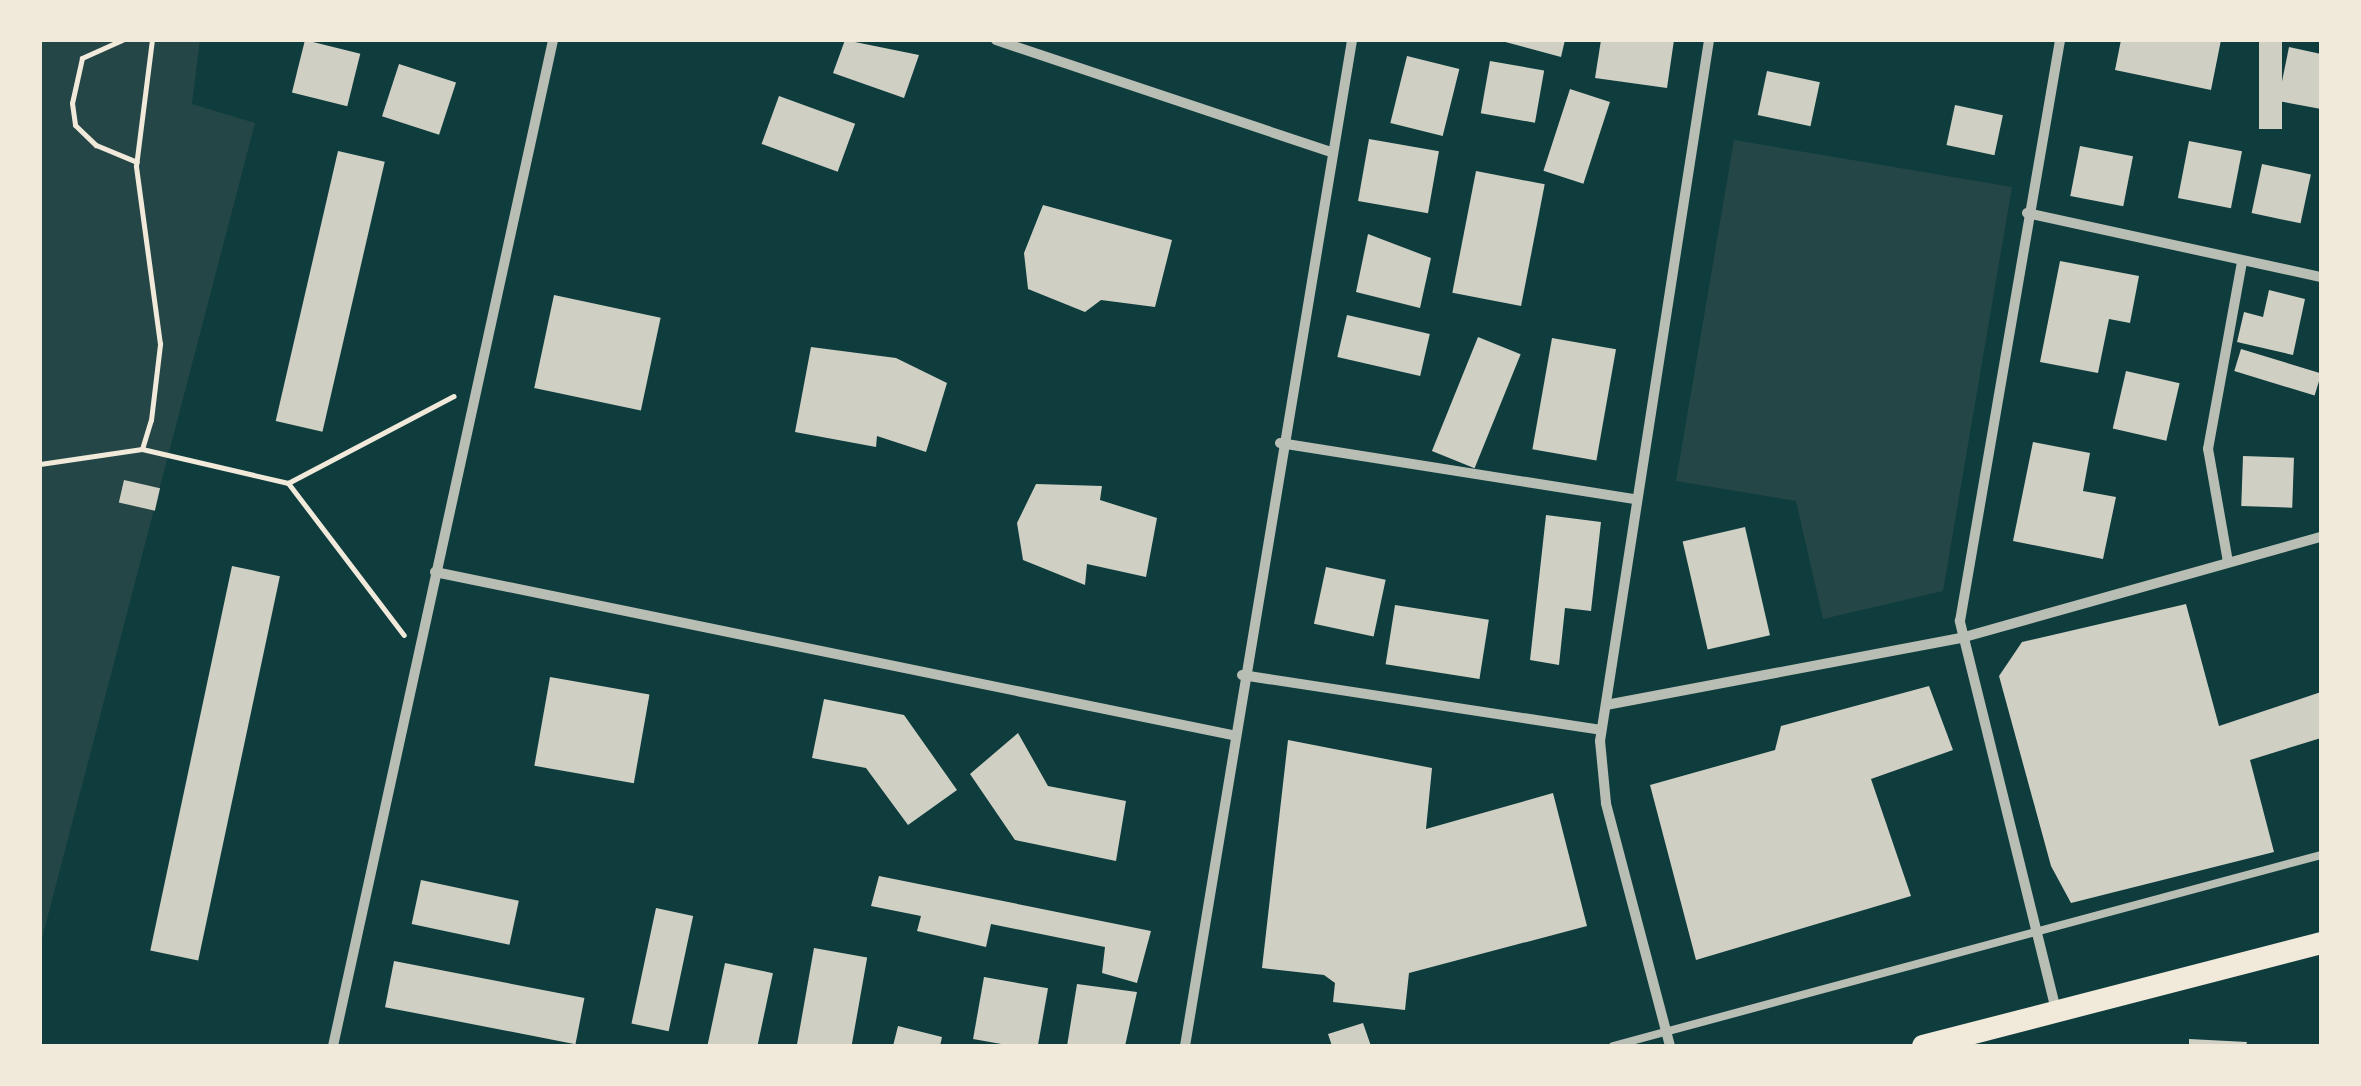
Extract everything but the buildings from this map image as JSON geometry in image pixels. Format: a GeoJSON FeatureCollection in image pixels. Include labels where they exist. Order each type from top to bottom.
{"type":"FeatureCollection","features":[{"type":"Feature","properties":{"kind":"main road"},"geometry":{"type":"LineString","coordinates":[[1923,1046],[2321,943]]}},
{"type":"Feature","properties":{"kind":"street"},"geometry":{"type":"LineString","coordinates":[[333,1046],[553,40]]}},
{"type":"Feature","properties":{"kind":"street"},"geometry":{"type":"LineString","coordinates":[[996,40],[1328,151]]}},
{"type":"Feature","properties":{"kind":"street"},"geometry":{"type":"LineString","coordinates":[[1186,1046],[1232,735],[1328,151],[1352,40]]}},
{"type":"Feature","properties":{"kind":"street"},"geometry":{"type":"LineString","coordinates":[[1670,1046],[1606,803],[1601,730],[1709,40]]}},
{"type":"Feature","properties":{"kind":"street"},"geometry":{"type":"LineString","coordinates":[[2056,1010],[1960,638],[2027,212],[2060,40]]}},
{"type":"Feature","properties":{"kind":"street"},"geometry":{"type":"LineString","coordinates":[[2027,212],[2321,276]]}},
{"type":"Feature","properties":{"kind":"street"},"geometry":{"type":"LineString","coordinates":[[2228,562],[2208,448],[2242,261]]}},
{"type":"Feature","properties":{"kind":"street"},"geometry":{"type":"LineString","coordinates":[[1280,444],[1635,500]]}},
{"type":"Feature","properties":{"kind":"street"},"geometry":{"type":"LineString","coordinates":[[1606,705],[1960,638],[2321,537]]}},
{"type":"Feature","properties":{"kind":"street"},"geometry":{"type":"LineString","coordinates":[[435,572],[1232,735]]}},
{"type":"Feature","properties":{"kind":"street"},"geometry":{"type":"LineString","coordinates":[[1242,675],[1601,730]]}},
{"type":"Feature","properties":{"kind":"lane"},"geometry":{"type":"LineString","coordinates":[[1613,1046],[2321,855]]}},
{"type":"Feature","properties":{"kind":"path"},"geometry":{"type":"LineString","coordinates":[[122,40],[82,58],[72,103],[76,125],[96,145],[137,162]]}},
{"type":"Feature","properties":{"kind":"path"},"geometry":{"type":"LineString","coordinates":[[142,449],[160,344],[137,162],[152,40]]}},
{"type":"Feature","properties":{"kind":"path"},"geometry":{"type":"LineString","coordinates":[[288,482],[476,385]]}},
{"type":"Feature","properties":{"kind":"path"},"geometry":{"type":"LineString","coordinates":[[40,464],[142,449],[288,482],[418,653]]}},
{"type":"Feature","properties":{"kind":"shaded area"},"geometry":{"type":"Polygon","coordinates":[[[40,40],[200,40],[192,104],[255,123],[40,946],[40,40]]]}},
{"type":"Feature","properties":{"kind":"shaded area"},"geometry":{"type":"Polygon","coordinates":[[[1734,140],[2012,187],[1943,591],[1823,619],[1796,501],[1676,481],[1734,140]]]}}]}
